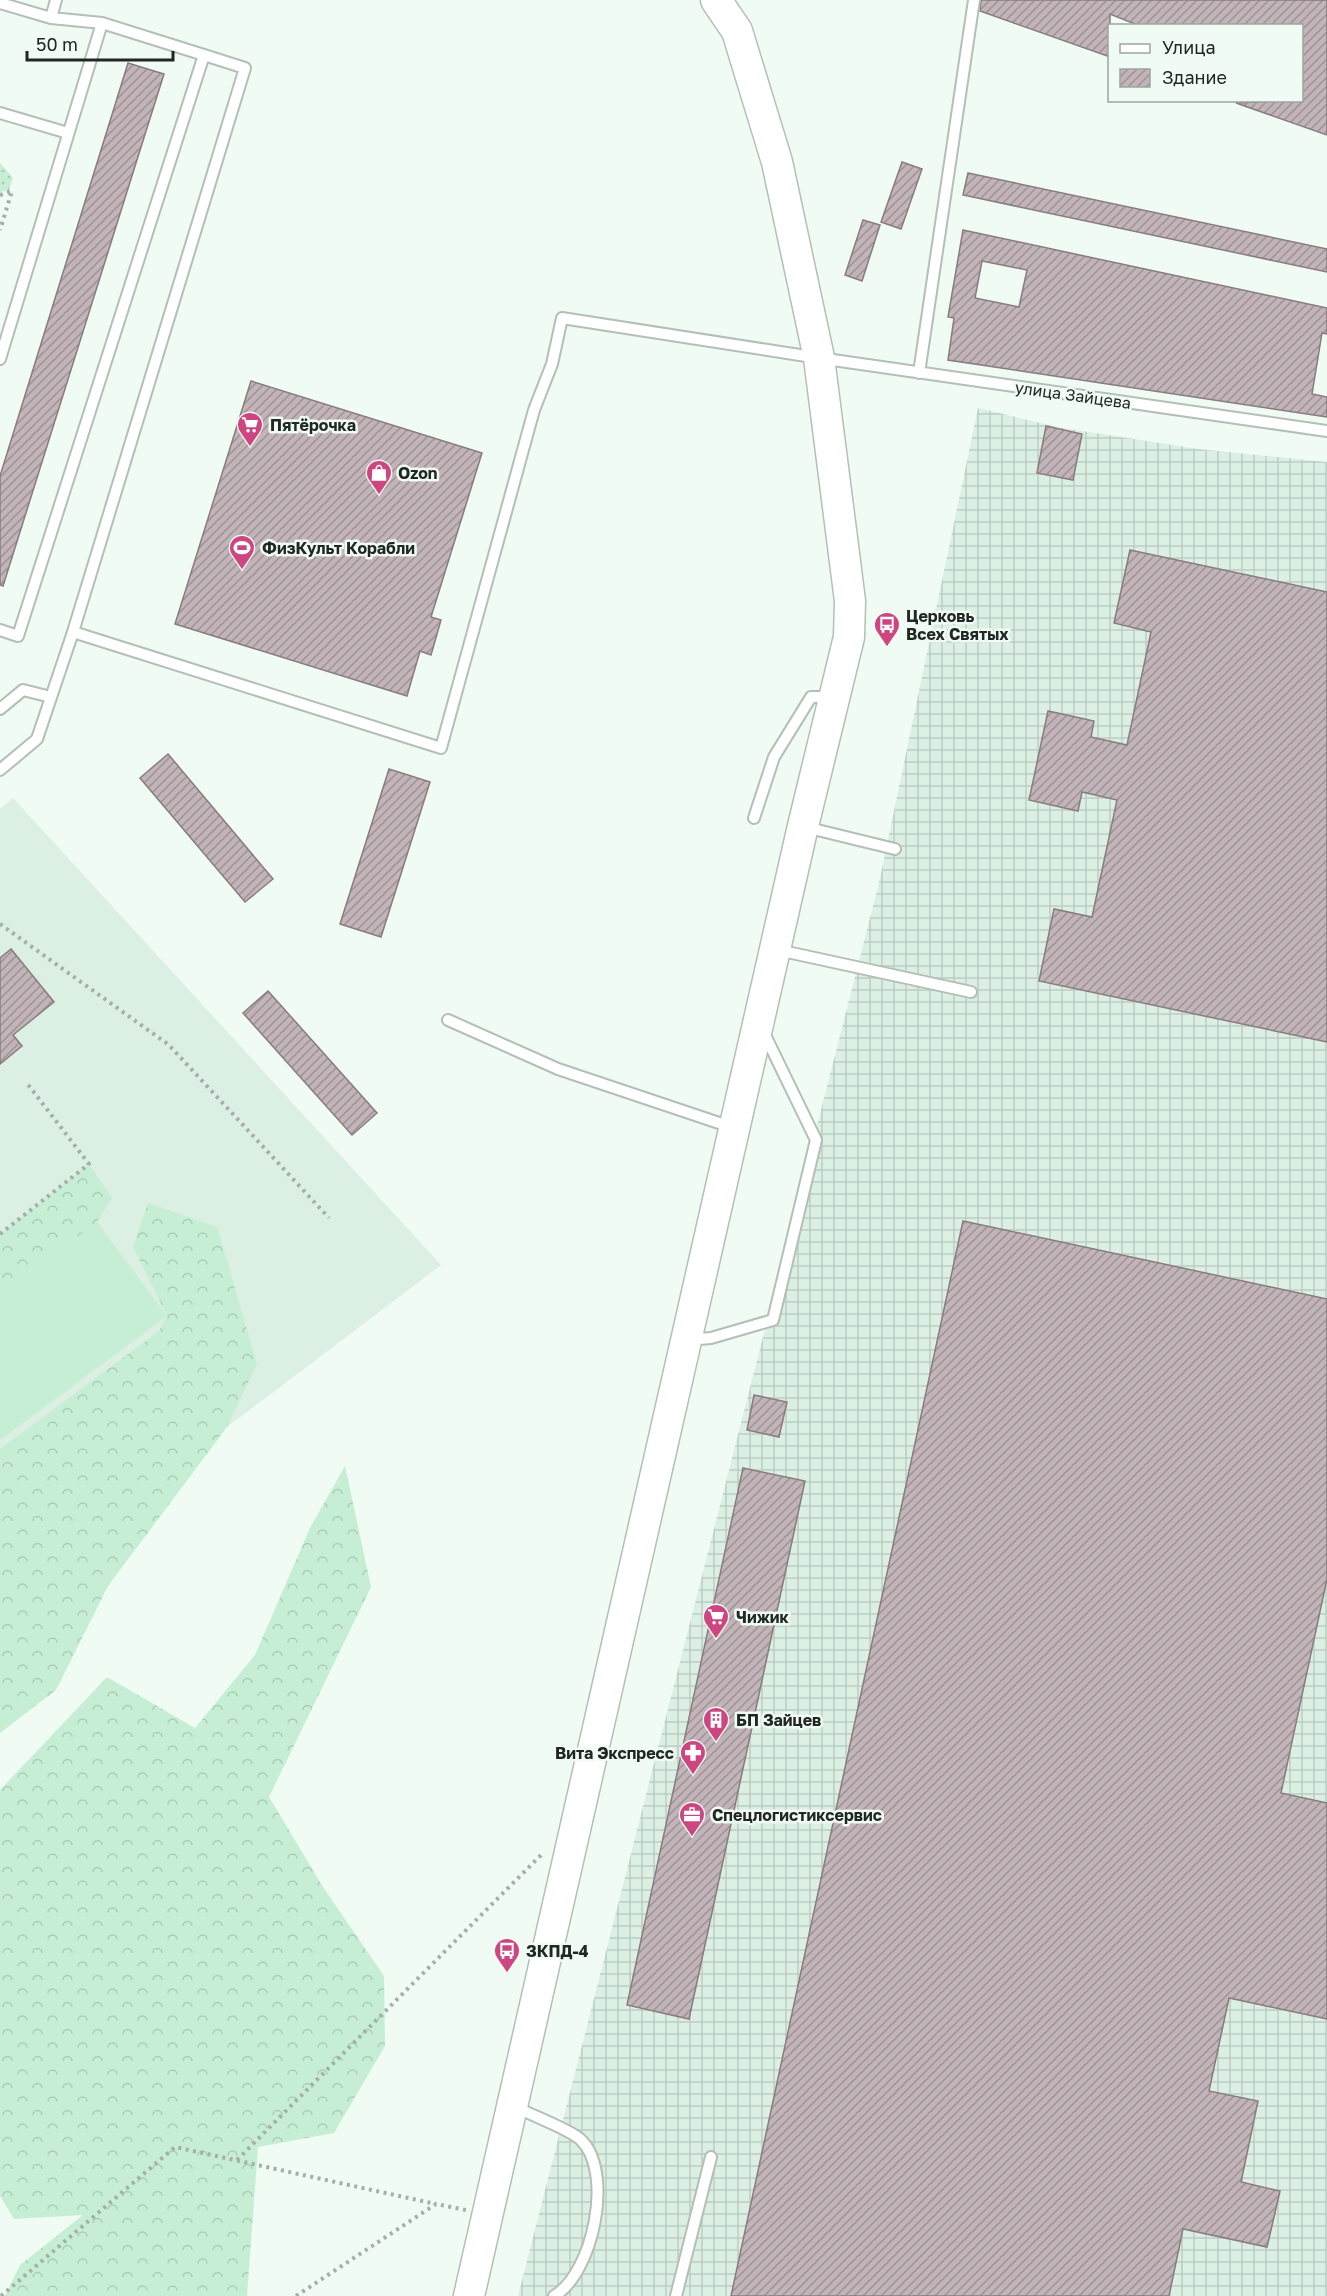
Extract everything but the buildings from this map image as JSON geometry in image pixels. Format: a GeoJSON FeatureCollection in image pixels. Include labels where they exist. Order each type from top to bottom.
{"type":"FeatureCollection","features":[{"type":"Feature","properties":{"kind":"street"},"geometry":{"type":"LineString","coordinates":[[469,2296],[758,1022],[849,637],[850,600],[819,358],[777,162],[737,31],[716,0]]}},
{"type":"Feature","properties":{"kind":"lane"},"geometry":{"type":"LineString","coordinates":[[51,18],[56,0]]}},
{"type":"Feature","properties":{"kind":"lane"},"geometry":{"type":"LineString","coordinates":[[919,373],[974,0]]}},
{"type":"Feature","properties":{"kind":"lane"},"geometry":{"type":"LineString","coordinates":[[0,3],[51,18],[102,23],[245,68],[73,632],[37,739],[0,770]]}},
{"type":"Feature","properties":{"kind":"lane"},"geometry":{"type":"LineString","coordinates":[[0,359],[102,23]]}},
{"type":"Feature","properties":{"kind":"lane"},"geometry":{"type":"LineString","coordinates":[[0,630],[18,636],[204,55]]}},
{"type":"Feature","properties":{"kind":"lane"},"geometry":{"type":"LineString","coordinates":[[0,113],[68,132]]}},
{"type":"Feature","properties":{"kind":"lane","name":"улица Зайцева"},"geometry":{"type":"LineString","coordinates":[[73,632],[441,748],[534,410],[552,364],[562,318],[919,373],[1327,431]]}},
{"type":"Feature","properties":{"kind":"lane"},"geometry":{"type":"LineString","coordinates":[[0,709],[23,690],[51,697]]}},
{"type":"Feature","properties":{"kind":"lane"},"geometry":{"type":"LineString","coordinates":[[754,818],[774,757],[811,697],[834,697]]}},
{"type":"Feature","properties":{"kind":"lane"},"geometry":{"type":"LineString","coordinates":[[803,826],[894,849]]}},
{"type":"Feature","properties":{"kind":"lane"},"geometry":{"type":"LineString","coordinates":[[775,949],[971,992]]}},
{"type":"Feature","properties":{"kind":"lane"},"geometry":{"type":"LineString","coordinates":[[448,1020],[558,1069],[735,1129]]}},
{"type":"Feature","properties":{"kind":"lane"},"geometry":{"type":"LineString","coordinates":[[687,1340],[711,1338],[773,1320],[816,1140],[758,1022]]}},
{"type":"Feature","properties":{"kind":"lane"},"geometry":{"type":"LineString","coordinates":[[513,2106],[580,2139],[596,2164],[598,2201],[584,2261],[561,2292],[554,2296]]}},
{"type":"Feature","properties":{"kind":"lane"},"geometry":{"type":"LineString","coordinates":[[676,2296],[711,2157]]}},
{"type":"Feature","properties":{"kind":"path"},"geometry":{"type":"LineString","coordinates":[[0,195],[12,191],[0,230]]}},
{"type":"Feature","properties":{"kind":"path"},"geometry":{"type":"LineString","coordinates":[[0,924],[169,1045],[329,1218]]}},
{"type":"Feature","properties":{"kind":"path"},"geometry":{"type":"LineString","coordinates":[[0,1234],[89,1164],[26,1082]]}},
{"type":"Feature","properties":{"kind":"path"},"geometry":{"type":"LineString","coordinates":[[237,2160],[543,1853]]}},
{"type":"Feature","properties":{"kind":"path"},"geometry":{"type":"LineString","coordinates":[[1,2296],[175,2146],[488,2214]]}},
{"type":"Feature","properties":{"kind":"path"},"geometry":{"type":"LineString","coordinates":[[296,2296],[436,2204]]}},
{"type":"Feature","properties":{"kind":"shaded area"},"geometry":{"type":"Polygon","coordinates":[[[978,408],[1057,427],[1198,449],[1327,462],[1327,2296],[518,2296],[879,883],[978,408]]]}},
{"type":"Feature","properties":{"kind":"shaded area"},"geometry":{"type":"Polygon","coordinates":[[[13,798],[441,1265],[0,1599],[0,809],[13,798]]]}},
{"type":"Feature","properties":{"kind":"green space"},"geometry":{"type":"Polygon","coordinates":[[[0,163],[13,178],[9,190],[0,192],[0,163]]]}},
{"type":"Feature","properties":{"kind":"green space"},"geometry":{"type":"Polygon","coordinates":[[[89,1164],[112,1198],[97,1222],[0,1295],[0,1234],[89,1164]]]}},
{"type":"Feature","properties":{"kind":"green space"},"geometry":{"type":"Polygon","coordinates":[[[148,1203],[217,1227],[257,1364],[227,1427],[108,1586],[56,1690],[0,1733],[0,1449],[159,1331],[167,1316],[133,1247],[148,1203]]]}},
{"type":"Feature","properties":{"kind":"green space"},"geometry":{"type":"Polygon","coordinates":[[[97,1222],[167,1316],[0,1440],[0,1295],[97,1222]]]}},
{"type":"Feature","properties":{"kind":"green space"},"geometry":{"type":"Polygon","coordinates":[[[345,1466],[371,1587],[269,1797],[323,1887],[384,1976],[385,2046],[334,2133],[258,2147],[247,2296],[5,2296],[20,2265],[83,2215],[14,2219],[0,2196],[0,1790],[107,1677],[195,1728],[255,1655],[310,1528],[345,1466]]]}},
{"type":"Feature","properties":{"kind":"place","name":"Пятёрочка"},"geometry":{"type":"Point","coordinates":[250,448]}},
{"type":"Feature","properties":{"kind":"place","name":"Ozon"},"geometry":{"type":"Point","coordinates":[379,496]}},
{"type":"Feature","properties":{"kind":"place","name":"ФизКульт Корабли"},"geometry":{"type":"Point","coordinates":[242,571]}},
{"type":"Feature","properties":{"kind":"place","name":"Церковь Всех Святых"},"geometry":{"type":"Point","coordinates":[887,648]}},
{"type":"Feature","properties":{"kind":"place","name":"Чижик"},"geometry":{"type":"Point","coordinates":[716,1640]}},
{"type":"Feature","properties":{"kind":"place","name":"БП Зайцев"},"geometry":{"type":"Point","coordinates":[716,1743]}},
{"type":"Feature","properties":{"kind":"place","name":"Вита Экспресс"},"geometry":{"type":"Point","coordinates":[693,1776]}},
{"type":"Feature","properties":{"kind":"place","name":"Спецлогистиксервис"},"geometry":{"type":"Point","coordinates":[692,1838]}},
{"type":"Feature","properties":{"kind":"place","name":"ЗКПД-4"},"geometry":{"type":"Point","coordinates":[507,1974]}}]}
